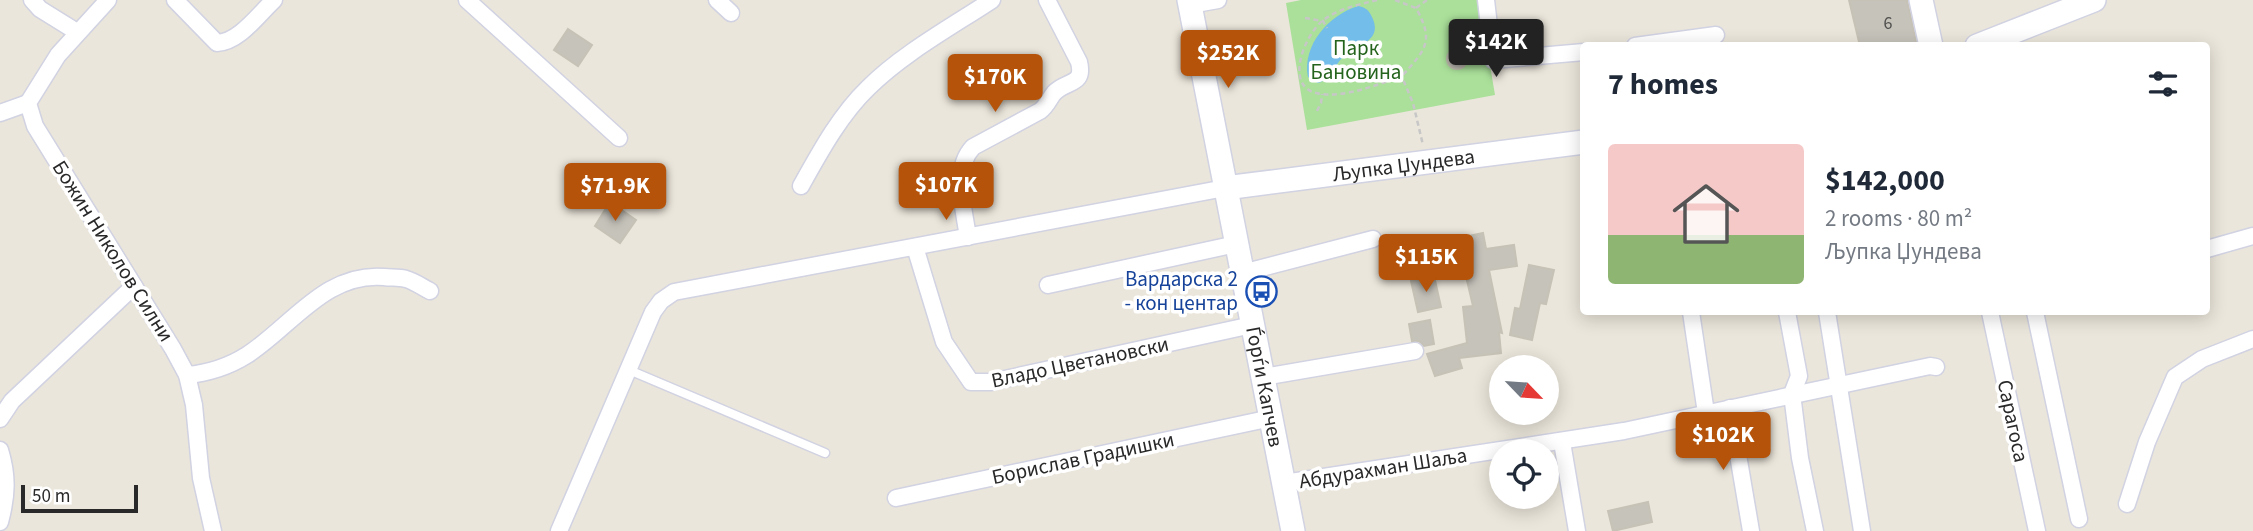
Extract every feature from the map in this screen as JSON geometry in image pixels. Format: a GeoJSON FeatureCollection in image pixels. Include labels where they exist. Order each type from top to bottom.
{"type":"FeatureCollection","features":[{"type":"Feature","properties":{"kind":"street"},"geometry":{"type":"LineString","coordinates":[[33,0],[40,9],[77,32]]}},
{"type":"Feature","properties":{"kind":"street"},"geometry":{"type":"LineString","coordinates":[[0,113],[28,103],[58,55],[108,0]]}},
{"type":"Feature","properties":{"kind":"street"},"geometry":{"type":"LineString","coordinates":[[175,0],[216,43],[227,43],[274,0]]}},
{"type":"Feature","properties":{"kind":"street"},"geometry":{"type":"LineString","coordinates":[[467,0],[619,138]]}},
{"type":"Feature","properties":{"kind":"street"},"geometry":{"type":"LineString","coordinates":[[716,0],[730,13]]}},
{"type":"Feature","properties":{"kind":"street"},"geometry":{"type":"LineString","coordinates":[[801,186],[831,134],[866,89],[887,71],[992,0]]}},
{"type":"Feature","properties":{"kind":"street"},"geometry":{"type":"LineString","coordinates":[[968,237],[961,182],[968,152],[1048,106],[1052,96],[1077,80],[1081,71],[1047,0]]}},
{"type":"Feature","properties":{"kind":"street"},"geometry":{"type":"LineString","coordinates":[[1189,3],[1218,0]]}},
{"type":"Feature","properties":{"kind":"street"},"geometry":{"type":"LineString","coordinates":[[1486,0],[1493,60],[1580,51]]}},
{"type":"Feature","properties":{"kind":"street"},"geometry":{"type":"LineString","coordinates":[[1921,0],[1930,42]]}},
{"type":"Feature","properties":{"kind":"street"},"geometry":{"type":"LineString","coordinates":[[1986,42],[2094,0]]}},
{"type":"Feature","properties":{"kind":"street","name":"Ѓорѓи Капчев"},"geometry":{"type":"LineString","coordinates":[[1189,3],[1293,531]]}},
{"type":"Feature","properties":{"kind":"street"},"geometry":{"type":"LineString","coordinates":[[1664,42],[1716,35]]}},
{"type":"Feature","properties":{"kind":"street","name":"Божин Николов Силни"},"geometry":{"type":"LineString","coordinates":[[28,103],[34,126],[187,375],[194,405],[201,478],[213,531]]}},
{"type":"Feature","properties":{"kind":"street","name":"Љупка Џундева"},"geometry":{"type":"LineString","coordinates":[[1225,188],[1580,143]]}},
{"type":"Feature","properties":{"kind":"street"},"geometry":{"type":"LineString","coordinates":[[559,531],[653,312],[661,301],[674,292],[1225,188]]}},
{"type":"Feature","properties":{"kind":"street"},"geometry":{"type":"LineString","coordinates":[[2210,248],[2253,236]]}},
{"type":"Feature","properties":{"kind":"street"},"geometry":{"type":"LineString","coordinates":[[1242,273],[1373,239]]}},
{"type":"Feature","properties":{"kind":"street"},"geometry":{"type":"LineString","coordinates":[[1048,285],[1236,244]]}},
{"type":"Feature","properties":{"kind":"street","name":"Владо Цветановски"},"geometry":{"type":"LineString","coordinates":[[915,247],[944,342],[971,382],[991,382],[1252,325]]}},
{"type":"Feature","properties":{"kind":"street"},"geometry":{"type":"LineString","coordinates":[[187,375],[222,369],[271,338],[320,294],[355,278],[376,276],[405,279],[430,291]]}},
{"type":"Feature","properties":{"kind":"street"},"geometry":{"type":"LineString","coordinates":[[0,419],[20,392],[134,286]]}},
{"type":"Feature","properties":{"kind":"street"},"geometry":{"type":"LineString","coordinates":[[1691,315],[1706,413]]}},
{"type":"Feature","properties":{"kind":"street"},"geometry":{"type":"LineString","coordinates":[[1788,315],[1799,376],[1792,394],[1800,458],[1815,531]]}},
{"type":"Feature","properties":{"kind":"street"},"geometry":{"type":"LineString","coordinates":[[1827,315],[1862,531]]}},
{"type":"Feature","properties":{"kind":"street","name":"Сарагоса"},"geometry":{"type":"LineString","coordinates":[[1991,315],[2037,531]]}},
{"type":"Feature","properties":{"kind":"street"},"geometry":{"type":"LineString","coordinates":[[2036,315],[2079,519]]}},
{"type":"Feature","properties":{"kind":"street"},"geometry":{"type":"LineString","coordinates":[[2127,504],[2147,442],[2175,377],[2202,359],[2253,339]]}},
{"type":"Feature","properties":{"kind":"street"},"geometry":{"type":"LineString","coordinates":[[1263,377],[1415,351]]}},
{"type":"Feature","properties":{"kind":"street","name":"Абдурахман Шаља"},"geometry":{"type":"LineString","coordinates":[[1284,483],[1624,431],[1838,384],[1936,367]]}},
{"type":"Feature","properties":{"kind":"street"},"geometry":{"type":"LineString","coordinates":[[1730,408],[1751,531]]}},
{"type":"Feature","properties":{"kind":"street","name":"Борислав Градишки"},"geometry":{"type":"LineString","coordinates":[[896,498],[1271,418]]}},
{"type":"Feature","properties":{"kind":"street"},"geometry":{"type":"LineString","coordinates":[[1562,442],[1577,531]]}},
{"type":"Feature","properties":{"kind":"street"},"geometry":{"type":"LineString","coordinates":[[0,450],[7,486],[0,522]]}},
{"type":"Feature","properties":{"kind":"lane"},"geometry":{"type":"LineString","coordinates":[[629,370],[825,453]]}},
{"type":"Feature","properties":{"kind":"path"},"geometry":{"type":"LineString","coordinates":[[1378,0],[1349,6],[1323,21],[1312,32],[1302,48],[1299,68],[1302,82],[1309,90],[1322,94],[1363,89],[1402,77],[1423,54],[1426,29],[1416,8],[1395,0]]}},
{"type":"Feature","properties":{"kind":"path"},"geometry":{"type":"LineString","coordinates":[[1416,8],[1427,0]]}},
{"type":"Feature","properties":{"kind":"path"},"geometry":{"type":"LineString","coordinates":[[1305,18],[1323,21]]}},
{"type":"Feature","properties":{"kind":"path"},"geometry":{"type":"LineString","coordinates":[[1323,21],[1327,28]]}},
{"type":"Feature","properties":{"kind":"path"},"geometry":{"type":"LineString","coordinates":[[1402,77],[1413,103],[1428,162]]}},
{"type":"Feature","properties":{"kind":"path"},"geometry":{"type":"LineString","coordinates":[[1317,111],[1322,94]]}},
{"type":"Feature","properties":{"kind":"green space","name":"Парк Бановина"},"geometry":{"type":"Polygon","coordinates":[[[1301,0],[1479,0],[1495,95],[1307,130],[1286,3],[1301,0]]]}},
{"type":"Feature","properties":{"kind":"water"},"geometry":{"type":"Polygon","coordinates":[[[1358,6],[1369,11],[1371,15],[1375,31],[1372,36],[1344,56],[1323,81],[1318,83],[1308,77],[1309,54],[1320,33],[1337,16],[1358,6]]]}},
{"type":"Feature","properties":{"kind":"building"},"geometry":{"type":"Polygon","coordinates":[[[1849,0],[1907,0],[1916,42],[1859,42],[1849,0]]]}},
{"type":"Feature","properties":{"kind":"building"},"geometry":{"type":"Polygon","coordinates":[[[568,29],[592,45],[578,66],[554,50],[568,29]]]}},
{"type":"Feature","properties":{"kind":"building"},"geometry":{"type":"Polygon","coordinates":[[[1457,49],[1464,52],[1467,59],[1464,66],[1457,69],[1450,66],[1447,59],[1450,52],[1457,49]]]}},
{"type":"Feature","properties":{"kind":"building"},"geometry":{"type":"Polygon","coordinates":[[[610,202],[636,220],[620,243],[595,226],[610,202]]]}},
{"type":"Feature","properties":{"kind":"building"},"geometry":{"type":"Polygon","coordinates":[[[1483,233],[1486,249],[1514,245],[1517,266],[1489,270],[1502,333],[1499,332],[1501,353],[1459,358],[1462,368],[1435,376],[1427,354],[1467,343],[1463,307],[1473,306],[1465,272],[1442,275],[1438,247],[1465,243],[1464,237],[1483,233]]]}},
{"type":"Feature","properties":{"kind":"building"},"geometry":{"type":"Polygon","coordinates":[[[1529,265],[1554,270],[1546,304],[1540,303],[1532,340],[1510,335],[1515,308],[1520,309],[1529,265]]]}},
{"type":"Feature","properties":{"kind":"building"},"geometry":{"type":"Polygon","coordinates":[[[1434,276],[1441,307],[1418,312],[1411,281],[1434,276]]]}},
{"type":"Feature","properties":{"kind":"building"},"geometry":{"type":"Polygon","coordinates":[[[1430,320],[1434,344],[1424,346],[1419,341],[1412,341],[1409,324],[1430,320]]]}},
{"type":"Feature","properties":{"kind":"building"},"geometry":{"type":"Polygon","coordinates":[[[1648,502],[1652,522],[1613,531],[1608,511],[1648,502]]]}},
{"type":"Feature","properties":{"kind":"place","name":"Вардарска 2 - кон центар"},"geometry":{"type":"Point","coordinates":[1261,291]}}]}
